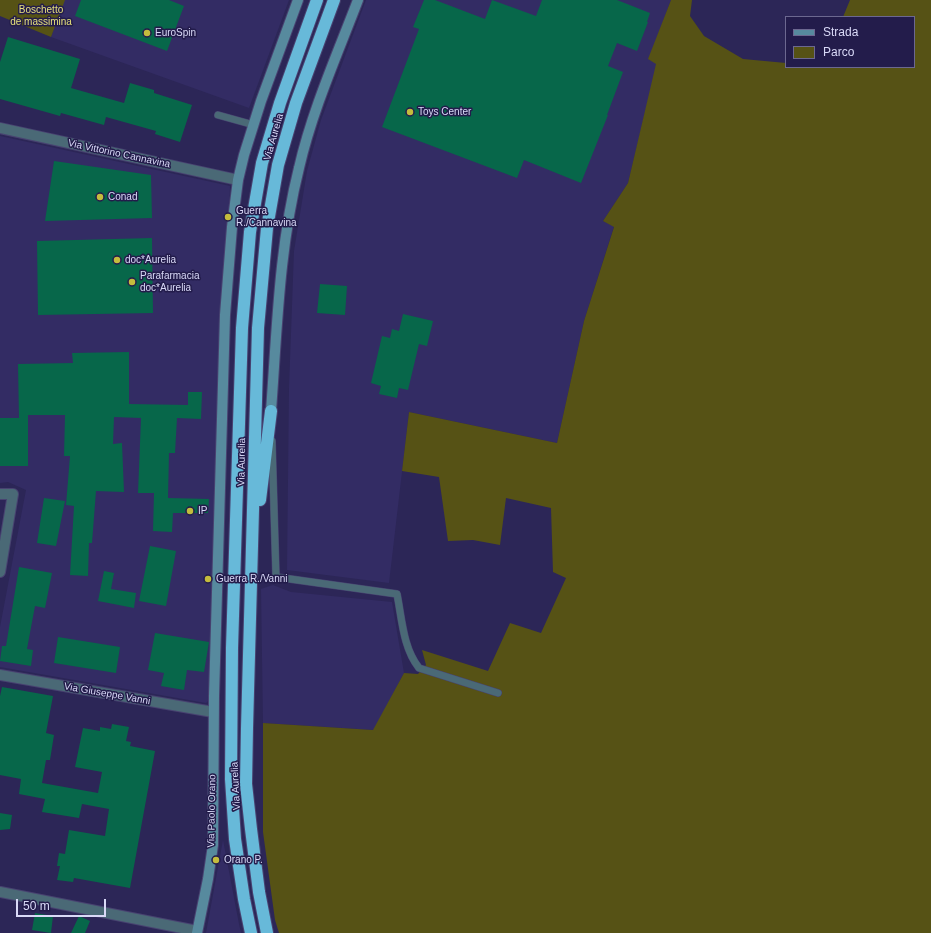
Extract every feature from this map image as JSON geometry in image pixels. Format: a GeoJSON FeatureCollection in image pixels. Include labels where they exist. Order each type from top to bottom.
{"type":"FeatureCollection","features":[{"type":"Feature","properties":{"kind":"highway","name":"Via Aurelia"},"geometry":{"type":"LineString","coordinates":[[251,933],[244,899],[236,839],[231,779],[232,648],[242,328],[250,232],[262,163],[280,103],[317,0]]}},
{"type":"Feature","properties":{"kind":"highway","name":"Via Aurelia"},"geometry":{"type":"LineString","coordinates":[[267,933],[259,892],[246,784],[246,728],[258,328],[267,228],[278,165],[296,103],[334,0]]}},
{"type":"Feature","properties":{"kind":"highway"},"geometry":{"type":"LineString","coordinates":[[252,534],[260,503],[271,411]]}},
{"type":"Feature","properties":{"kind":"street"},"geometry":{"type":"LineString","coordinates":[[214,712],[225,315],[238,180],[254,125],[298,0]]}},
{"type":"Feature","properties":{"kind":"street"},"geometry":{"type":"LineString","coordinates":[[271,411],[285,238],[299,168],[315,114],[358,0]]}},
{"type":"Feature","properties":{"kind":"street","name":"Via Vittorino Cannavina"},"geometry":{"type":"LineString","coordinates":[[0,128],[238,180]]}},
{"type":"Feature","properties":{"kind":"street"},"geometry":{"type":"LineString","coordinates":[[0,494],[14,494],[0,572]]}},
{"type":"Feature","properties":{"kind":"street","name":"Via Giuseppe Vanni"},"geometry":{"type":"LineString","coordinates":[[0,675],[214,712]]}},
{"type":"Feature","properties":{"kind":"street","name":"Via Paolo Orano"},"geometry":{"type":"LineString","coordinates":[[197,932],[208,879],[213,845],[214,712]]}},
{"type":"Feature","properties":{"kind":"street"},"geometry":{"type":"LineString","coordinates":[[0,892],[197,932]]}},
{"type":"Feature","properties":{"kind":"lane"},"geometry":{"type":"LineString","coordinates":[[218,115],[254,125]]}},
{"type":"Feature","properties":{"kind":"lane"},"geometry":{"type":"LineString","coordinates":[[271,411],[276,578],[398,594],[408,650],[412,660],[420,668],[498,693]]}},
{"type":"Feature","properties":{"kind":"shaded area"},"geometry":{"type":"Polygon","coordinates":[[[63,0],[289,0],[249,108],[51,37],[63,0]]]}},
{"type":"Feature","properties":{"kind":"shaded area"},"geometry":{"type":"Polygon","coordinates":[[[366,0],[671,0],[649,59],[657,64],[628,183],[603,221],[614,226],[584,321],[557,443],[409,412],[389,583],[287,570],[289,388],[294,251],[307,171],[321,120],[366,0]]]}},
{"type":"Feature","properties":{"kind":"shaded area"},"geometry":{"type":"Polygon","coordinates":[[[0,136],[230,186],[214,696],[206,703],[0,667],[0,627],[26,490],[8,482],[0,483],[0,136]]]}},
{"type":"Feature","properties":{"kind":"shaded area"},"geometry":{"type":"Polygon","coordinates":[[[273,585],[291,592],[392,602],[404,673],[374,730],[263,723],[261,589],[273,585]]]}},
{"type":"Feature","properties":{"kind":"shaded area"},"geometry":{"type":"Polygon","coordinates":[[[223,840],[239,924],[241,933],[206,933],[223,840]]]}},
{"type":"Feature","properties":{"kind":"green space","name":"Boschetto de massimina"},"geometry":{"type":"Polygon","coordinates":[[[0,0],[65,0],[51,37],[0,16],[0,0]]]}},
{"type":"Feature","properties":{"kind":"green space"},"geometry":{"type":"Polygon","coordinates":[[[671,0],[692,0],[690,16],[704,36],[743,59],[785,63],[785,68],[915,68],[915,16],[843,16],[850,0],[931,0],[931,933],[279,933],[275,920],[263,832],[263,723],[373,730],[404,673],[418,674],[426,665],[422,650],[488,671],[510,623],[541,633],[566,578],[553,572],[551,508],[506,498],[500,545],[473,540],[448,541],[439,477],[402,471],[409,412],[557,443],[584,321],[614,227],[603,221],[628,183],[656,64],[648,59],[671,0]]]}},
{"type":"Feature","properties":{"kind":"building","name":"EuroSpin"},"geometry":{"type":"Polygon","coordinates":[[[81,0],[169,0],[184,6],[167,51],[75,16],[81,0]]]}},
{"type":"Feature","properties":{"kind":"building"},"geometry":{"type":"Polygon","coordinates":[[[424,0],[435,0],[485,19],[492,0],[536,16],[542,0],[617,0],[650,13],[637,51],[617,43],[608,66],[623,72],[581,183],[524,160],[517,178],[382,127],[419,29],[413,27],[424,0]]]}},
{"type":"Feature","properties":{"kind":"building"},"geometry":{"type":"Polygon","coordinates":[[[8,37],[80,59],[71,88],[124,103],[130,83],[154,90],[154,93],[192,105],[180,142],[155,134],[156,131],[106,117],[104,125],[61,113],[60,116],[0,99],[0,62],[8,37]]]}},
{"type":"Feature","properties":{"kind":"building","name":"Conad"},"geometry":{"type":"Polygon","coordinates":[[[54,161],[151,175],[152,218],[45,221],[54,161]]]}},
{"type":"Feature","properties":{"kind":"building"},"geometry":{"type":"Polygon","coordinates":[[[152,238],[153,313],[38,315],[37,241],[152,238]]]}},
{"type":"Feature","properties":{"kind":"building"},"geometry":{"type":"Polygon","coordinates":[[[320,284],[347,286],[345,315],[317,313],[320,284]]]}},
{"type":"Feature","properties":{"kind":"building"},"geometry":{"type":"Polygon","coordinates":[[[403,314],[433,321],[427,346],[419,344],[408,390],[399,388],[397,398],[379,394],[381,386],[371,383],[382,336],[390,338],[392,329],[399,331],[403,314]]]}},
{"type":"Feature","properties":{"kind":"building"},"geometry":{"type":"Polygon","coordinates":[[[129,352],[129,404],[188,405],[188,392],[202,392],[201,419],[177,418],[175,453],[169,453],[168,498],[209,499],[208,513],[173,513],[172,532],[153,531],[154,493],[138,493],[141,418],[114,417],[113,444],[122,443],[124,492],[96,491],[92,543],[89,543],[88,576],[70,575],[74,506],[66,505],[70,456],[64,456],[65,415],[28,415],[28,466],[0,466],[0,418],[19,418],[18,364],[73,363],[72,353],[129,352]]]}},
{"type":"Feature","properties":{"kind":"building"},"geometry":{"type":"Polygon","coordinates":[[[44,498],[65,501],[56,546],[37,543],[44,498]]]}},
{"type":"Feature","properties":{"kind":"building"},"geometry":{"type":"Polygon","coordinates":[[[150,546],[176,551],[166,606],[139,601],[150,546]]]}},
{"type":"Feature","properties":{"kind":"building"},"geometry":{"type":"Polygon","coordinates":[[[19,567],[52,573],[45,608],[35,606],[27,649],[33,650],[31,666],[0,661],[2,646],[6,646],[19,567]]]}},
{"type":"Feature","properties":{"kind":"building"},"geometry":{"type":"Polygon","coordinates":[[[104,571],[114,573],[111,589],[136,593],[134,608],[98,601],[104,571]]]}},
{"type":"Feature","properties":{"kind":"building"},"geometry":{"type":"Polygon","coordinates":[[[155,633],[209,642],[204,672],[187,670],[184,690],[161,686],[164,673],[148,670],[155,633]]]}},
{"type":"Feature","properties":{"kind":"building"},"geometry":{"type":"Polygon","coordinates":[[[58,637],[120,647],[116,673],[54,663],[58,637]]]}},
{"type":"Feature","properties":{"kind":"building"},"geometry":{"type":"Polygon","coordinates":[[[2,687],[53,696],[46,733],[54,735],[50,760],[46,760],[42,783],[98,793],[102,772],[75,767],[83,728],[100,731],[100,727],[111,729],[112,724],[129,727],[126,741],[131,742],[130,746],[155,751],[130,888],[74,878],[73,882],[57,880],[60,866],[57,866],[59,853],[65,854],[69,830],[105,836],[109,809],[82,804],[79,818],[42,812],[45,799],[19,794],[21,779],[0,775],[0,696],[2,687]]]}},
{"type":"Feature","properties":{"kind":"building"},"geometry":{"type":"Polygon","coordinates":[[[0,813],[12,815],[10,829],[0,830],[0,813]]]}},
{"type":"Feature","properties":{"kind":"building"},"geometry":{"type":"Polygon","coordinates":[[[35,913],[53,916],[51,933],[32,930],[35,913]]]}},
{"type":"Feature","properties":{"kind":"building"},"geometry":{"type":"Polygon","coordinates":[[[79,916],[90,921],[85,933],[71,933],[79,916]]]}},
{"type":"Feature","properties":{"kind":"place","name":"EuroSpin"},"geometry":{"type":"Point","coordinates":[147,33]}},
{"type":"Feature","properties":{"kind":"place","name":"Toys Center"},"geometry":{"type":"Point","coordinates":[410,112]}},
{"type":"Feature","properties":{"kind":"place","name":"Conad"},"geometry":{"type":"Point","coordinates":[100,197]}},
{"type":"Feature","properties":{"kind":"place","name":"Guerra R./Cannavina"},"geometry":{"type":"Point","coordinates":[228,217]}},
{"type":"Feature","properties":{"kind":"place","name":"doc*Aurelia"},"geometry":{"type":"Point","coordinates":[117,260]}},
{"type":"Feature","properties":{"kind":"place","name":"Parafarmacia doc*Aurelia"},"geometry":{"type":"Point","coordinates":[132,282]}},
{"type":"Feature","properties":{"kind":"place","name":"IP"},"geometry":{"type":"Point","coordinates":[190,511]}},
{"type":"Feature","properties":{"kind":"place","name":"Guerra R./Vanni"},"geometry":{"type":"Point","coordinates":[208,579]}},
{"type":"Feature","properties":{"kind":"place","name":"Orano P."},"geometry":{"type":"Point","coordinates":[216,860]}}]}
